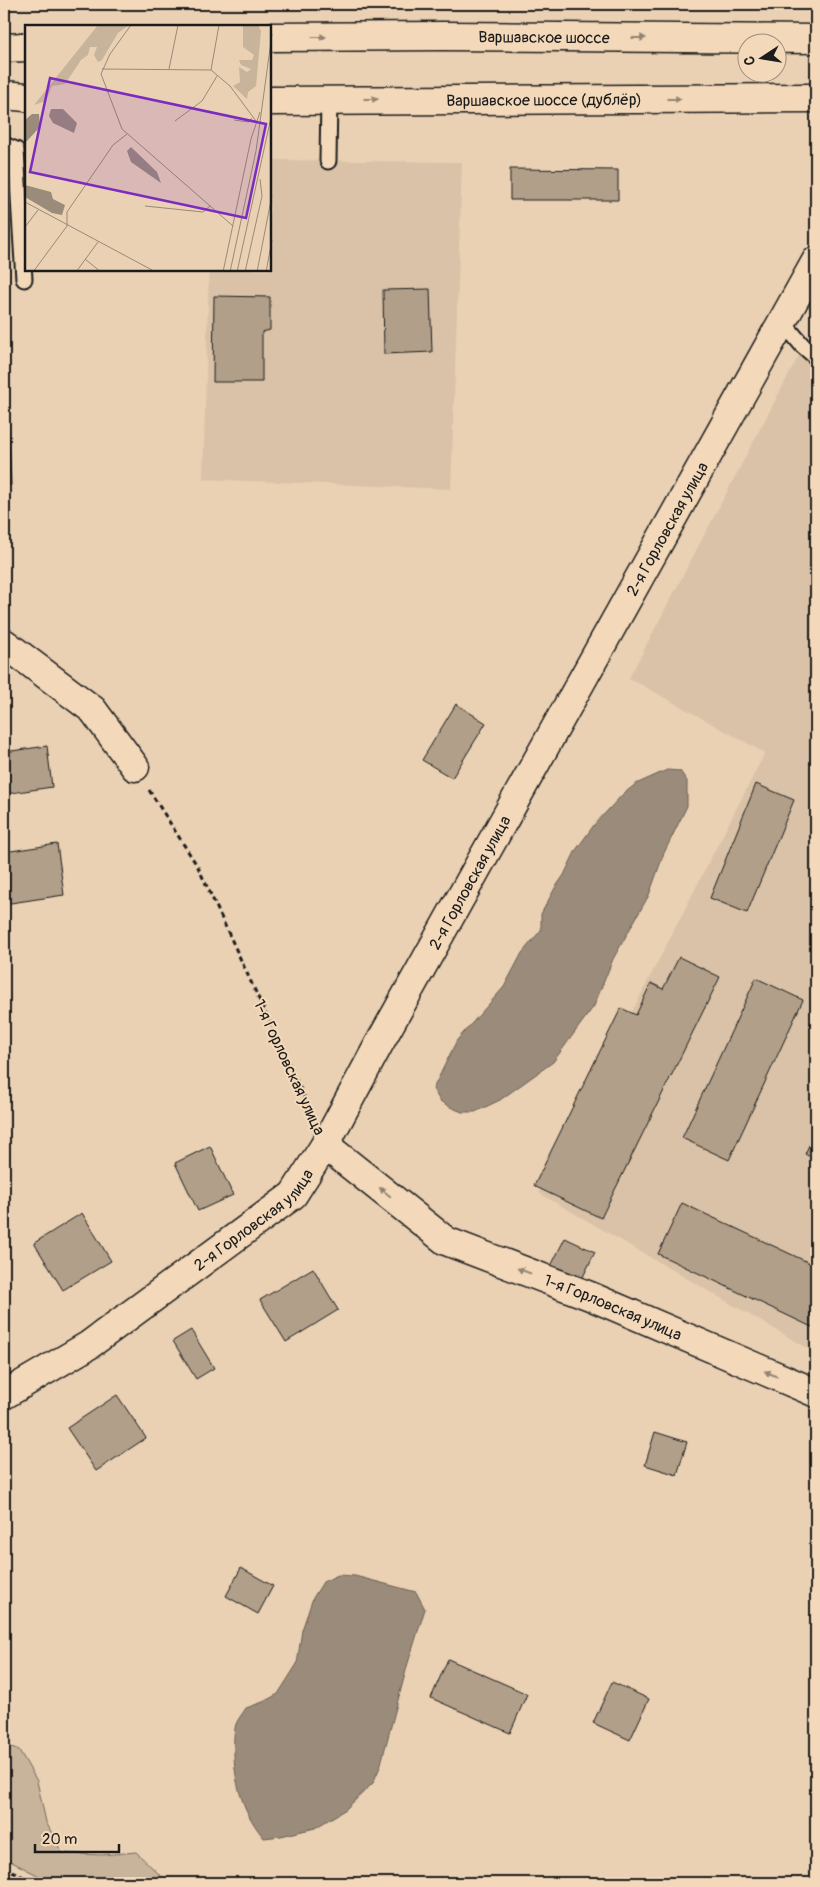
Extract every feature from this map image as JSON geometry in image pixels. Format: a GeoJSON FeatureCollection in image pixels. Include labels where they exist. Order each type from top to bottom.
{"type":"FeatureCollection","features":[{"type":"Feature","properties":{"kind":"street","name":"Варшавское шоссе"},"geometry":{"type":"LineString","coordinates":[[271,37],[453,36],[816,39]]}},
{"type":"Feature","properties":{"kind":"street"},"geometry":{"type":"LineString","coordinates":[[4,48],[25,47]]}},
{"type":"Feature","properties":{"kind":"street"},"geometry":{"type":"LineString","coordinates":[[4,95],[25,96]]}},
{"type":"Feature","properties":{"kind":"street","name":"Варшавское шоссе (дублёр)"},"geometry":{"type":"LineString","coordinates":[[271,101],[816,98]]}},
{"type":"Feature","properties":{"kind":"street","name":"2-я Горловская улица"},"geometry":{"type":"LineString","coordinates":[[4,1396],[89,1345],[293,1195],[325,1145],[379,1044],[816,261]]}},
{"type":"Feature","properties":{"kind":"street"},"geometry":{"type":"LineString","coordinates":[[4,643],[93,710],[134,767]]}},
{"type":"Feature","properties":{"kind":"street","name":"1-я Горловская улица"},"geometry":{"type":"LineString","coordinates":[[325,1145],[446,1241],[590,1296],[816,1393]]}},
{"type":"Feature","properties":{"kind":"lane"},"geometry":{"type":"LineString","coordinates":[[328,161],[329,100]]}},
{"type":"Feature","properties":{"kind":"lane"},"geometry":{"type":"LineString","coordinates":[[4,145],[16,150],[24,279]]}},
{"type":"Feature","properties":{"kind":"lane"},"geometry":{"type":"LineString","coordinates":[[782,321],[802,345],[816,357]]}},
{"type":"Feature","properties":{"kind":"path","name":"1-я Горловская улица"},"geometry":{"type":"LineString","coordinates":[[134,767],[198,867],[325,1145]]}},
{"type":"Feature","properties":{"kind":"path"},"geometry":{"type":"LineString","coordinates":[[4,1867],[35,1883]]}},
{"type":"Feature","properties":{"kind":"shaded area"},"geometry":{"type":"Polygon","coordinates":[[[271,160],[462,162],[451,489],[203,479],[209,271],[271,271],[271,160]]]}},
{"type":"Feature","properties":{"kind":"shaded area"},"geometry":{"type":"Polygon","coordinates":[[[816,323],[816,1353],[539,1193],[765,753],[629,678],[816,323]]]}},
{"type":"Feature","properties":{"kind":"shaded area"},"geometry":{"type":"Polygon","coordinates":[[[667,770],[680,771],[687,781],[687,806],[664,853],[649,895],[613,959],[594,1006],[553,1062],[500,1100],[475,1112],[462,1112],[440,1101],[433,1089],[457,1040],[504,987],[522,953],[541,930],[541,914],[576,850],[594,825],[623,794],[636,784],[667,770]]]}},
{"type":"Feature","properties":{"kind":"shaded area"},"geometry":{"type":"Polygon","coordinates":[[[338,1575],[355,1576],[416,1592],[425,1609],[408,1663],[380,1767],[373,1783],[346,1809],[315,1828],[264,1838],[246,1809],[236,1778],[234,1736],[236,1724],[246,1708],[278,1694],[297,1664],[302,1630],[313,1598],[323,1582],[338,1575]]]}},
{"type":"Feature","properties":{"kind":"shaded area"},"geometry":{"type":"Polygon","coordinates":[[[4,1744],[19,1750],[37,1781],[46,1822],[62,1853],[101,1855],[136,1852],[162,1877],[197,1883],[53,1883],[4,1858],[4,1744]]]}},
{"type":"Feature","properties":{"kind":"building"},"geometry":{"type":"Polygon","coordinates":[[[510,169],[618,170],[618,200],[510,200],[510,169]]]}},
{"type":"Feature","properties":{"kind":"building"},"geometry":{"type":"Polygon","coordinates":[[[430,289],[432,352],[384,354],[383,290],[430,289]]]}},
{"type":"Feature","properties":{"kind":"building"},"geometry":{"type":"Polygon","coordinates":[[[214,296],[270,297],[270,330],[262,332],[262,382],[213,382],[214,296]]]}},
{"type":"Feature","properties":{"kind":"building"},"geometry":{"type":"Polygon","coordinates":[[[4,366],[6,366],[11,485],[4,485],[4,366]]]}},
{"type":"Feature","properties":{"kind":"building"},"geometry":{"type":"Polygon","coordinates":[[[456,704],[486,723],[452,778],[422,760],[456,704]]]}},
{"type":"Feature","properties":{"kind":"building"},"geometry":{"type":"Polygon","coordinates":[[[47,746],[52,787],[4,794],[4,752],[47,746]]]}},
{"type":"Feature","properties":{"kind":"building"},"geometry":{"type":"Polygon","coordinates":[[[756,784],[794,800],[747,913],[710,898],[756,784]]]}},
{"type":"Feature","properties":{"kind":"building"},"geometry":{"type":"Polygon","coordinates":[[[57,844],[64,895],[4,904],[4,852],[57,844]]]}},
{"type":"Feature","properties":{"kind":"building"},"geometry":{"type":"Polygon","coordinates":[[[679,957],[720,977],[601,1218],[534,1186],[621,1008],[636,1015],[651,983],[663,989],[679,957]]]}},
{"type":"Feature","properties":{"kind":"building"},"geometry":{"type":"Polygon","coordinates":[[[756,978],[803,1000],[729,1160],[682,1138],[756,978]]]}},
{"type":"Feature","properties":{"kind":"building"},"geometry":{"type":"Polygon","coordinates":[[[816,1130],[816,1160],[805,1154],[816,1130]]]}},
{"type":"Feature","properties":{"kind":"building"},"geometry":{"type":"Polygon","coordinates":[[[210,1146],[233,1195],[198,1211],[175,1163],[210,1146]]]}},
{"type":"Feature","properties":{"kind":"building"},"geometry":{"type":"Polygon","coordinates":[[[682,1203],[816,1266],[816,1329],[658,1254],[682,1203]]]}},
{"type":"Feature","properties":{"kind":"building"},"geometry":{"type":"Polygon","coordinates":[[[82,1213],[111,1261],[63,1290],[34,1243],[82,1213]]]}},
{"type":"Feature","properties":{"kind":"building"},"geometry":{"type":"Polygon","coordinates":[[[565,1238],[595,1252],[581,1281],[551,1266],[565,1238]]]}},
{"type":"Feature","properties":{"kind":"building"},"geometry":{"type":"Polygon","coordinates":[[[313,1268],[338,1310],[286,1342],[260,1300],[313,1268]]]}},
{"type":"Feature","properties":{"kind":"building"},"geometry":{"type":"Polygon","coordinates":[[[191,1330],[214,1368],[196,1379],[173,1341],[191,1330]]]}},
{"type":"Feature","properties":{"kind":"building"},"geometry":{"type":"Polygon","coordinates":[[[117,1395],[146,1438],[96,1471],[67,1428],[117,1395]]]}},
{"type":"Feature","properties":{"kind":"building"},"geometry":{"type":"Polygon","coordinates":[[[655,1432],[687,1442],[677,1475],[645,1465],[655,1432]]]}},
{"type":"Feature","properties":{"kind":"building"},"geometry":{"type":"Polygon","coordinates":[[[241,1568],[273,1586],[258,1614],[226,1596],[241,1568]]]}},
{"type":"Feature","properties":{"kind":"building"},"geometry":{"type":"Polygon","coordinates":[[[448,1659],[527,1694],[510,1733],[431,1698],[448,1659]]]}},
{"type":"Feature","properties":{"kind":"building"},"geometry":{"type":"Polygon","coordinates":[[[612,1682],[649,1699],[630,1740],[593,1723],[612,1682]]]}}]}
